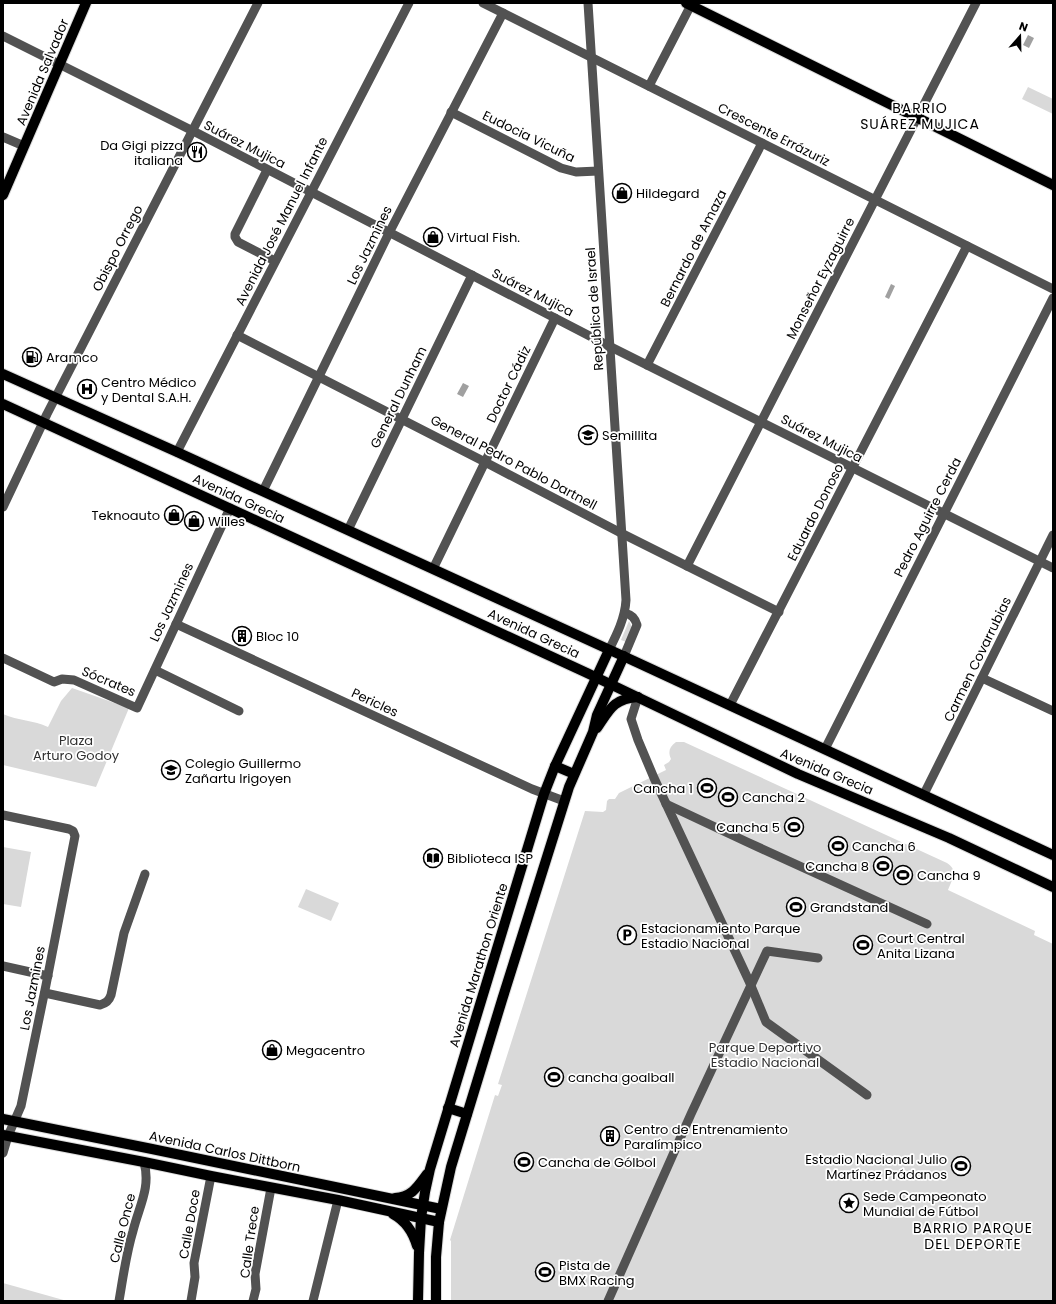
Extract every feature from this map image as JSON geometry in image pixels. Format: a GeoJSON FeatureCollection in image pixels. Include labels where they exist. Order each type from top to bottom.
{"type":"FeatureCollection","features":[{"type":"Feature","properties":{"kind":"main road","name":"Avenida Salvador"},"geometry":{"type":"LineString","coordinates":[[3,195],[86,3]]}},
{"type":"Feature","properties":{"kind":"main road"},"geometry":{"type":"LineString","coordinates":[[689,4],[1053,185]]}},
{"type":"Feature","properties":{"kind":"main road","name":"Avenida Grecia"},"geometry":{"type":"LineString","coordinates":[[3,374],[178,452],[624,656],[1053,855]]}},
{"type":"Feature","properties":{"kind":"main road","name":"Avenida Grecia"},"geometry":{"type":"LineString","coordinates":[[3,404],[597,677],[798,774],[949,838],[1053,887]]}},
{"type":"Feature","properties":{"kind":"main road","name":"Avenida Marathon Oriente"},"geometry":{"type":"LineString","coordinates":[[418,1301],[418,1253],[422,1205],[430,1168],[544,794],[555,766],[610,650]]}},
{"type":"Feature","properties":{"kind":"main road"},"geometry":{"type":"LineString","coordinates":[[593,732],[597,715],[624,656]]}},
{"type":"Feature","properties":{"kind":"main road"},"geometry":{"type":"LineString","coordinates":[[436,1301],[438,1222],[451,1167],[564,801],[574,774],[593,732],[609,709],[617,702],[628,698],[638,697]]}},
{"type":"Feature","properties":{"kind":"main road"},"geometry":{"type":"LineString","coordinates":[[555,766],[574,774]]}},
{"type":"Feature","properties":{"kind":"main road"},"geometry":{"type":"LineString","coordinates":[[448,1108],[467,1114]]}},
{"type":"Feature","properties":{"kind":"main road","name":"Avenida Carlos Dittborn"},"geometry":{"type":"LineString","coordinates":[[3,1119],[152,1148],[441,1209]]}},
{"type":"Feature","properties":{"kind":"main road","name":"Avenida Carlos Dittborn"},"geometry":{"type":"LineString","coordinates":[[6,1135],[338,1200],[438,1222]]}},
{"type":"Feature","properties":{"kind":"main road"},"geometry":{"type":"LineString","coordinates":[[389,1198],[404,1197],[415,1191],[430,1168]]}},
{"type":"Feature","properties":{"kind":"main road"},"geometry":{"type":"LineString","coordinates":[[386,1210],[403,1220],[409,1226],[418,1253]]}},
{"type":"Feature","properties":{"kind":"street","name":"Obispo Orrego"},"geometry":{"type":"LineString","coordinates":[[3,507],[55,397],[258,3]]}},
{"type":"Feature","properties":{"kind":"street","name":"Avenida José Manuel Infante"},"geometry":{"type":"LineString","coordinates":[[178,452],[409,3]]}},
{"type":"Feature","properties":{"kind":"street","name":"Crescente Errázuriz"},"geometry":{"type":"LineString","coordinates":[[483,3],[1053,289]]}},
{"type":"Feature","properties":{"kind":"street","name":"República de Israel"},"geometry":{"type":"LineString","coordinates":[[588,3],[626,600],[625,614],[610,650]]}},
{"type":"Feature","properties":{"kind":"street","name":"Monseñor Eyzaguirre"},"geometry":{"type":"LineString","coordinates":[[686,566],[976,3]]}},
{"type":"Feature","properties":{"kind":"street"},"geometry":{"type":"LineString","coordinates":[[649,86],[689,4]]}},
{"type":"Feature","properties":{"kind":"street","name":"Los Jazmines"},"geometry":{"type":"LineString","coordinates":[[263,491],[389,233],[503,13]]}},
{"type":"Feature","properties":{"kind":"street","name":"Suárez Mujica"},"geometry":{"type":"LineString","coordinates":[[3,36],[192,131],[609,346],[1053,568]]}},
{"type":"Feature","properties":{"kind":"street","name":"Eudocia Vicuña"},"geometry":{"type":"LineString","coordinates":[[452,112],[560,168],[576,172],[598,171]]}},
{"type":"Feature","properties":{"kind":"street"},"geometry":{"type":"LineString","coordinates":[[3,137],[24,146]]}},
{"type":"Feature","properties":{"kind":"street","name":"Bernardo de Amaza"},"geometry":{"type":"LineString","coordinates":[[647,365],[762,143]]}},
{"type":"Feature","properties":{"kind":"street"},"geometry":{"type":"LineString","coordinates":[[267,170],[235,234],[235,237],[238,242],[275,261]]}},
{"type":"Feature","properties":{"kind":"street","name":"Eduardo Donoso"},"geometry":{"type":"LineString","coordinates":[[730,705],[967,246]]}},
{"type":"Feature","properties":{"kind":"street","name":"General Dunham"},"geometry":{"type":"LineString","coordinates":[[348,530],[472,275]]}},
{"type":"Feature","properties":{"kind":"street","name":"Pedro Aguirre Cerda"},"geometry":{"type":"LineString","coordinates":[[825,749],[1053,298]]}},
{"type":"Feature","properties":{"kind":"street","name":"Doctor Cádiz"},"geometry":{"type":"LineString","coordinates":[[434,569],[555,318]]}},
{"type":"Feature","properties":{"kind":"street","name":"General Pedro Pablo Dartnell"},"geometry":{"type":"LineString","coordinates":[[237,335],[485,462],[621,534],[778,612]]}},
{"type":"Feature","properties":{"kind":"street","name":"Los Jazmines"},"geometry":{"type":"LineString","coordinates":[[137,708],[230,508]]}},
{"type":"Feature","properties":{"kind":"street","name":"Carmen Covarrubias"},"geometry":{"type":"LineString","coordinates":[[924,794],[1053,534]]}},
{"type":"Feature","properties":{"kind":"street"},"geometry":{"type":"LineString","coordinates":[[624,656],[636,625],[634,618],[625,614]]}},
{"type":"Feature","properties":{"kind":"street","name":"Pericles"},"geometry":{"type":"LineString","coordinates":[[176,624],[544,794],[564,801]]}},
{"type":"Feature","properties":{"kind":"street","name":"Sócrates"},"geometry":{"type":"LineString","coordinates":[[3,658],[54,682],[62,679],[74,680],[137,708]]}},
{"type":"Feature","properties":{"kind":"street"},"geometry":{"type":"LineString","coordinates":[[154,670],[239,711]]}},
{"type":"Feature","properties":{"kind":"street"},"geometry":{"type":"LineString","coordinates":[[982,678],[1053,711]]}},
{"type":"Feature","properties":{"kind":"street"},"geometry":{"type":"LineString","coordinates":[[638,697],[631,719],[638,740],[666,804],[752,986],[766,1022],[867,1095]]}},
{"type":"Feature","properties":{"kind":"street"},"geometry":{"type":"LineString","coordinates":[[666,804],[927,924]]}},
{"type":"Feature","properties":{"kind":"street","name":"Los Jazmines"},"geometry":{"type":"LineString","coordinates":[[3,815],[69,829],[74,833],[75,838],[45,993],[21,1106],[6,1135],[3,1153]]}},
{"type":"Feature","properties":{"kind":"street"},"geometry":{"type":"LineString","coordinates":[[45,993],[100,1005],[109,1000],[124,933],[145,874]]}},
{"type":"Feature","properties":{"kind":"street"},"geometry":{"type":"LineString","coordinates":[[608,1301],[691,1114],[767,951],[818,958]]}},
{"type":"Feature","properties":{"kind":"street"},"geometry":{"type":"LineString","coordinates":[[3,966],[48,976]]}},
{"type":"Feature","properties":{"kind":"street","name":"Calle Once"},"geometry":{"type":"LineString","coordinates":[[119,1301],[130,1240],[140,1209],[145,1186],[146,1174],[144,1162]]}},
{"type":"Feature","properties":{"kind":"street","name":"Calle Doce"},"geometry":{"type":"LineString","coordinates":[[191,1301],[195,1277],[194,1263],[211,1176]]}},
{"type":"Feature","properties":{"kind":"street","name":"Calle Trece"},"geometry":{"type":"LineString","coordinates":[[253,1301],[256,1289],[255,1274],[271,1188]]}},
{"type":"Feature","properties":{"kind":"street"},"geometry":{"type":"LineString","coordinates":[[313,1301],[338,1200]]}},
{"type":"Feature","properties":{"kind":"green space"},"geometry":{"type":"Polygon","coordinates":[[[1028,87],[1053,99],[1053,114],[1022,99],[1028,87]]]}},
{"type":"Feature","properties":{"kind":"green space"},"geometry":{"type":"Polygon","coordinates":[[[629,621],[632,627],[626,642],[621,640],[629,621]]]}},
{"type":"Feature","properties":{"kind":"green space","name":"Plaza Arturo Godoy"},"geometry":{"type":"Polygon","coordinates":[[[72,688],[129,708],[96,787],[3,765],[3,714],[48,727],[61,701],[72,688]]]}},
{"type":"Feature","properties":{"kind":"green space","name":"Parque Deportivo Estadio Nacional"},"geometry":{"type":"Polygon","coordinates":[[[676,742],[684,742],[947,863],[951,866],[954,872],[953,879],[948,890],[1035,931],[1034,935],[1053,944],[1053,1301],[451,1301],[450,1240],[495,1095],[498,1096],[502,1085],[498,1084],[585,811],[603,812],[606,810],[607,801],[609,799],[615,799],[619,793],[666,770],[664,765],[671,759],[670,750],[676,742]]]}},
{"type":"Feature","properties":{"kind":"green space"},"geometry":{"type":"Polygon","coordinates":[[[3,847],[31,852],[21,907],[3,904],[3,847]]]}},
{"type":"Feature","properties":{"kind":"green space"},"geometry":{"type":"Polygon","coordinates":[[[306,889],[339,903],[331,921],[298,907],[306,889]]]}},
{"type":"Feature","properties":{"kind":"green space"},"geometry":{"type":"Polygon","coordinates":[[[3,1283],[67,1301],[3,1301],[3,1283]]]}},
{"type":"Feature","properties":{"kind":"shaded area"},"geometry":{"type":"Polygon","coordinates":[[[1028,35],[1034,38],[1029,48],[1023,45],[1028,35]]]}},
{"type":"Feature","properties":{"kind":"shaded area"},"geometry":{"type":"Polygon","coordinates":[[[891,284],[895,286],[889,299],[885,297],[891,284]]]}},
{"type":"Feature","properties":{"kind":"shaded area"},"geometry":{"type":"Polygon","coordinates":[[[463,383],[469,386],[463,397],[457,394],[463,383]]]}},
{"type":"Feature","properties":{"kind":"place","name":"Da Gigi pizza italiana"},"geometry":{"type":"Point","coordinates":[197,152]}},
{"type":"Feature","properties":{"kind":"place","name":"Hildegard"},"geometry":{"type":"Point","coordinates":[622,193]}},
{"type":"Feature","properties":{"kind":"place","name":"Virtual Fish."},"geometry":{"type":"Point","coordinates":[433,237]}},
{"type":"Feature","properties":{"kind":"place","name":"Aramco"},"geometry":{"type":"Point","coordinates":[32,357]}},
{"type":"Feature","properties":{"kind":"place","name":"Centro Médico y Dental S.A.H."},"geometry":{"type":"Point","coordinates":[87,389]}},
{"type":"Feature","properties":{"kind":"place","name":"Semillita"},"geometry":{"type":"Point","coordinates":[588,435]}},
{"type":"Feature","properties":{"kind":"place","name":"Teknoauto"},"geometry":{"type":"Point","coordinates":[174,515]}},
{"type":"Feature","properties":{"kind":"place","name":"Willes"},"geometry":{"type":"Point","coordinates":[194,521]}},
{"type":"Feature","properties":{"kind":"place","name":"Bloc 10"},"geometry":{"type":"Point","coordinates":[242,636]}},
{"type":"Feature","properties":{"kind":"place","name":"Colegio Guillermo Zañartu Irigoyen"},"geometry":{"type":"Point","coordinates":[171,770]}},
{"type":"Feature","properties":{"kind":"place","name":"Cancha 1"},"geometry":{"type":"Point","coordinates":[707,788]}},
{"type":"Feature","properties":{"kind":"place","name":"Cancha 2"},"geometry":{"type":"Point","coordinates":[728,797]}},
{"type":"Feature","properties":{"kind":"place","name":"Cancha 5"},"geometry":{"type":"Point","coordinates":[794,827]}},
{"type":"Feature","properties":{"kind":"place","name":"Cancha 6"},"geometry":{"type":"Point","coordinates":[838,846]}},
{"type":"Feature","properties":{"kind":"place","name":"Biblioteca ISP"},"geometry":{"type":"Point","coordinates":[433,858]}},
{"type":"Feature","properties":{"kind":"place","name":"Cancha 8"},"geometry":{"type":"Point","coordinates":[883,866]}},
{"type":"Feature","properties":{"kind":"place","name":"Cancha 9"},"geometry":{"type":"Point","coordinates":[903,875]}},
{"type":"Feature","properties":{"kind":"place","name":"Grandstand"},"geometry":{"type":"Point","coordinates":[796,907]}},
{"type":"Feature","properties":{"kind":"place","name":"Estacionamiento Parque Estadio Nacional"},"geometry":{"type":"Point","coordinates":[627,935]}},
{"type":"Feature","properties":{"kind":"place","name":"Court Central Anita Lizana"},"geometry":{"type":"Point","coordinates":[863,945]}},
{"type":"Feature","properties":{"kind":"place","name":"Megacentro"},"geometry":{"type":"Point","coordinates":[272,1050]}},
{"type":"Feature","properties":{"kind":"place","name":"cancha goalball"},"geometry":{"type":"Point","coordinates":[554,1077]}},
{"type":"Feature","properties":{"kind":"place","name":"Centro de Entrenamiento Paralímpico"},"geometry":{"type":"Point","coordinates":[610,1136]}},
{"type":"Feature","properties":{"kind":"place","name":"Cancha de Gólbol"},"geometry":{"type":"Point","coordinates":[524,1162]}},
{"type":"Feature","properties":{"kind":"place","name":"Estadio Nacional Julio Martínez Prádanos"},"geometry":{"type":"Point","coordinates":[961,1166]}},
{"type":"Feature","properties":{"kind":"place","name":"Sede Campeonato Mundial de Fútbol"},"geometry":{"type":"Point","coordinates":[849,1203]}},
{"type":"Feature","properties":{"kind":"place","name":"Pista de BMX Racing"},"geometry":{"type":"Point","coordinates":[545,1272]}},
{"type":"Feature","properties":{"kind":"district","name":"BARRIO SUÁREZ MUJICA"},"geometry":{"type":"Point","coordinates":[920,116]}},
{"type":"Feature","properties":{"kind":"district","name":"BARRIO PARQUE DEL DEPORTE"},"geometry":{"type":"Point","coordinates":[973,1236]}}]}
